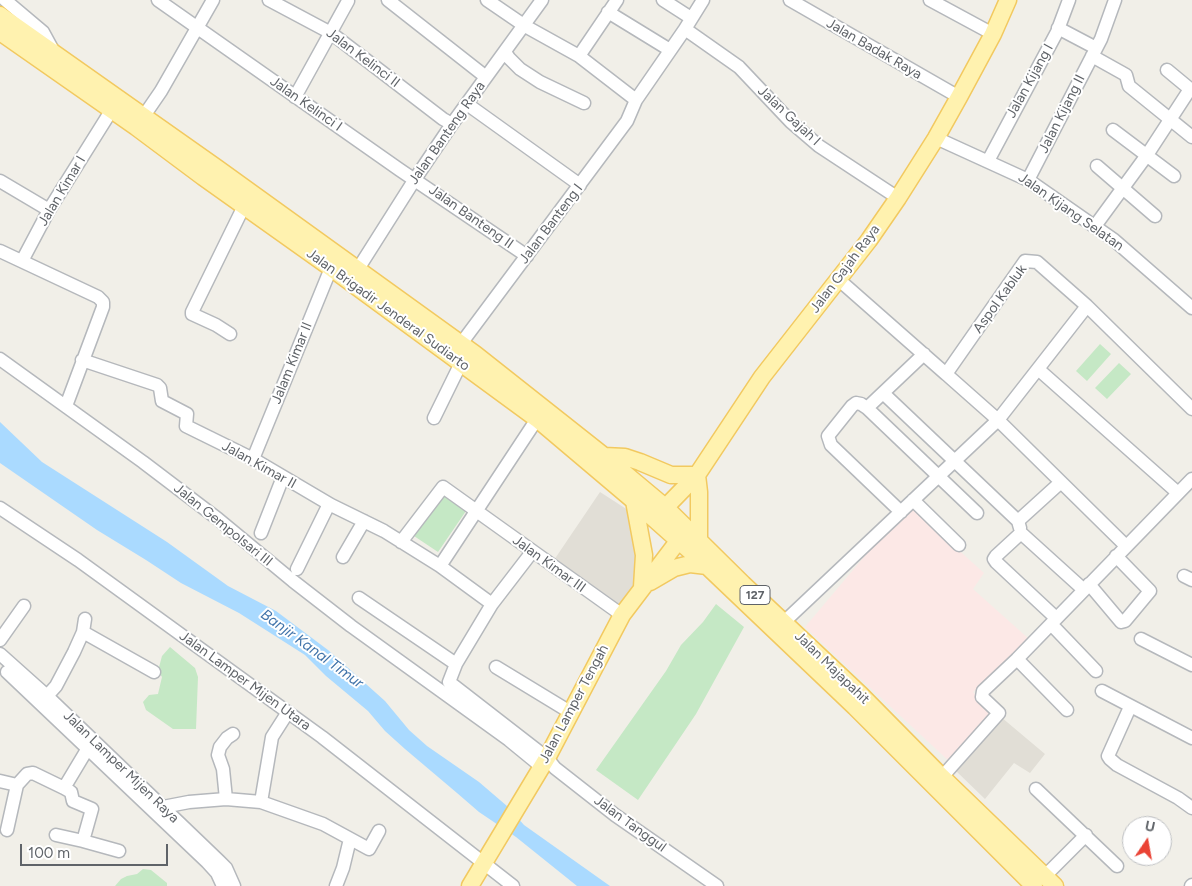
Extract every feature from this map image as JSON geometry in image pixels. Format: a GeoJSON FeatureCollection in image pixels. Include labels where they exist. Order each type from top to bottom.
{"type":"FeatureCollection","features":[{"type":"Feature","properties":{"kind":"main road","name":"Jalan Gajah Raya"},"geometry":{"type":"LineString","coordinates":[[660,513],[697,475],[762,377],[869,240],[898,198],[936,138],[959,97],[993,34],[1008,0]]}},
{"type":"Feature","properties":{"kind":"main road","name":"Jalan Brigadir Jenderal Sudiarto"},"geometry":{"type":"LineString","coordinates":[[0,16],[56,56],[115,104],[281,223],[358,270],[482,360],[604,456]]}},
{"type":"Feature","properties":{"kind":"main road","name":"Jalan Brigadir Jenderal Sudiarto"},"geometry":{"type":"LineString","coordinates":[[3,36],[115,104]]}},
{"type":"Feature","properties":{"kind":"main road","name":"Jalan Brigadir Jenderal Sudiarto"},"geometry":{"type":"LineString","coordinates":[[140,122],[244,206],[281,223],[331,268],[537,419],[634,501]]}},
{"type":"Feature","properties":{"kind":"main road"},"geometry":{"type":"LineString","coordinates":[[604,456],[625,457],[672,475],[697,475],[699,492],[688,536]]}},
{"type":"Feature","properties":{"kind":"main road","name":"Jalan Majapahit"},"geometry":{"type":"LineString","coordinates":[[604,456],[660,513],[784,622],[858,701],[1045,883]]}},
{"type":"Feature","properties":{"kind":"main road"},"geometry":{"type":"LineString","coordinates":[[634,501],[644,555],[642,587]]}},
{"type":"Feature","properties":{"kind":"main road","name":"Jalan Majapahit"},"geometry":{"type":"LineString","coordinates":[[634,501],[660,513]]}},
{"type":"Feature","properties":{"kind":"main road","name":"Jalan Majapahit"},"geometry":{"type":"LineString","coordinates":[[688,536],[707,566],[942,777],[1045,883]]}},
{"type":"Feature","properties":{"kind":"main road","name":"Jalan Lamper Tengah"},"geometry":{"type":"LineString","coordinates":[[470,886],[541,768],[622,615],[642,587],[688,536]]}},
{"type":"Feature","properties":{"kind":"main road"},"geometry":{"type":"LineString","coordinates":[[642,587],[674,568],[690,564],[707,566]]}},
{"type":"Feature","properties":{"kind":"street"},"geometry":{"type":"LineString","coordinates":[[5,0],[43,32],[56,56]]}},
{"type":"Feature","properties":{"kind":"street","name":"Jalan Kelinci I"},"geometry":{"type":"LineString","coordinates":[[158,0],[415,179]]}},
{"type":"Feature","properties":{"kind":"street"},"geometry":{"type":"LineString","coordinates":[[140,122],[161,91],[213,0]]}},
{"type":"Feature","properties":{"kind":"street","name":"Jalan Kelinci II"},"geometry":{"type":"LineString","coordinates":[[269,0],[330,32],[452,124]]}},
{"type":"Feature","properties":{"kind":"street"},"geometry":{"type":"LineString","coordinates":[[388,0],[486,77]]}},
{"type":"Feature","properties":{"kind":"street"},"geometry":{"type":"LineString","coordinates":[[487,0],[524,26],[579,56],[636,100]]}},
{"type":"Feature","properties":{"kind":"street","name":"Jalan Banteng Raya"},"geometry":{"type":"LineString","coordinates":[[358,270],[452,124],[542,0]]}},
{"type":"Feature","properties":{"kind":"street"},"geometry":{"type":"LineString","coordinates":[[579,56],[617,0]]}},
{"type":"Feature","properties":{"kind":"street","name":"Jalan Gajah I"},"geometry":{"type":"LineString","coordinates":[[663,0],[739,67],[791,122],[819,146],[898,198]]}},
{"type":"Feature","properties":{"kind":"street","name":"Jalan Banteng I"},"geometry":{"type":"LineString","coordinates":[[460,345],[627,121],[636,100],[703,0]]}},
{"type":"Feature","properties":{"kind":"street"},"geometry":{"type":"LineString","coordinates":[[931,0],[993,34]]}},
{"type":"Feature","properties":{"kind":"street","name":"Jalan Kijang I"},"geometry":{"type":"LineString","coordinates":[[988,161],[1058,28],[1069,0]]}},
{"type":"Feature","properties":{"kind":"street","name":"Jalan Kijang II"},"geometry":{"type":"LineString","coordinates":[[1028,180],[1094,52],[1115,0]]}},
{"type":"Feature","properties":{"kind":"street"},"geometry":{"type":"LineString","coordinates":[[295,97],[348,1]]}},
{"type":"Feature","properties":{"kind":"street","name":"Jalan Badak Raya"},"geometry":{"type":"LineString","coordinates":[[792,1],[959,97]]}},
{"type":"Feature","properties":{"kind":"street"},"geometry":{"type":"LineString","coordinates":[[608,12],[670,50]]}},
{"type":"Feature","properties":{"kind":"street"},"geometry":{"type":"LineString","coordinates":[[1058,28],[1126,75],[1129,86],[1192,137]]}},
{"type":"Feature","properties":{"kind":"street"},"geometry":{"type":"LineString","coordinates":[[505,52],[520,69],[540,82],[584,103]]}},
{"type":"Feature","properties":{"kind":"street"},"geometry":{"type":"LineString","coordinates":[[1095,226],[1147,155],[1191,89],[1167,70]]}},
{"type":"Feature","properties":{"kind":"street","name":"Jalan Kimar I"},"geometry":{"type":"LineString","coordinates":[[22,261],[49,210],[115,104]]}},
{"type":"Feature","properties":{"kind":"street"},"geometry":{"type":"LineString","coordinates":[[467,104],[580,185]]}},
{"type":"Feature","properties":{"kind":"street"},"geometry":{"type":"LineString","coordinates":[[1113,130],[1174,176]]}},
{"type":"Feature","properties":{"kind":"street","name":"Jalan Kijang Selatan"},"geometry":{"type":"LineString","coordinates":[[936,138],[1028,180],[1114,240],[1192,308]]}},
{"type":"Feature","properties":{"kind":"street"},"geometry":{"type":"LineString","coordinates":[[1096,166],[1155,216]]}},
{"type":"Feature","properties":{"kind":"street","name":"Jalan Banteng II"},"geometry":{"type":"LineString","coordinates":[[415,179],[528,256]]}},
{"type":"Feature","properties":{"kind":"street"},"geometry":{"type":"LineString","coordinates":[[0,181],[49,210]]}},
{"type":"Feature","properties":{"kind":"street"},"geometry":{"type":"LineString","coordinates":[[230,334],[192,314],[192,312],[244,206]]}},
{"type":"Feature","properties":{"kind":"street"},"geometry":{"type":"LineString","coordinates":[[2,256],[22,261],[98,297],[103,302],[103,307],[66,406]]}},
{"type":"Feature","properties":{"kind":"street","name":"Aspol Kabluk"},"geometry":{"type":"LineString","coordinates":[[946,374],[1025,261],[1037,262],[1087,306],[1192,409]]}},
{"type":"Feature","properties":{"kind":"street","name":"Jalam Kimar II"},"geometry":{"type":"LineString","coordinates":[[253,459],[331,268]]}},
{"type":"Feature","properties":{"kind":"street"},"geometry":{"type":"LineString","coordinates":[[838,279],[998,420],[1126,546]]}},
{"type":"Feature","properties":{"kind":"street"},"geometry":{"type":"LineString","coordinates":[[784,622],[998,420],[1087,306]]}},
{"type":"Feature","properties":{"kind":"street"},"geometry":{"type":"LineString","coordinates":[[867,408],[924,354]]}},
{"type":"Feature","properties":{"kind":"street","name":"Jalan Gempolsari III"},"geometry":{"type":"LineString","coordinates":[[0,359],[143,462],[218,519],[351,626],[509,740],[541,768]]}},
{"type":"Feature","properties":{"kind":"street","name":"Jalan Kimar II"},"geometry":{"type":"LineString","coordinates":[[82,360],[157,385],[160,388],[162,401],[188,414],[186,426],[253,459],[330,505],[364,521],[401,542],[440,566],[492,604]]}},
{"type":"Feature","properties":{"kind":"street"},"geometry":{"type":"LineString","coordinates":[[434,418],[461,363]]}},
{"type":"Feature","properties":{"kind":"street"},"geometry":{"type":"LineString","coordinates":[[1038,369],[1178,493]]}},
{"type":"Feature","properties":{"kind":"street"},"geometry":{"type":"LineString","coordinates":[[883,393],[954,460],[1020,527],[1122,622],[1125,621],[1150,591],[1116,556]]}},
{"type":"Feature","properties":{"kind":"street"},"geometry":{"type":"LineString","coordinates":[[901,512],[829,441],[828,436],[852,406],[856,404],[861,404],[867,408],[977,513]]}},
{"type":"Feature","properties":{"kind":"street"},"geometry":{"type":"LineString","coordinates":[[440,566],[537,419]]}},
{"type":"Feature","properties":{"kind":"street"},"geometry":{"type":"LineString","coordinates":[[261,533],[283,477]]}},
{"type":"Feature","properties":{"kind":"street"},"geometry":{"type":"LineString","coordinates":[[942,777],[999,713],[981,695],[983,691],[1017,659],[1192,479]]}},
{"type":"Feature","properties":{"kind":"street"},"geometry":{"type":"LineString","coordinates":[[1061,482],[994,559],[1053,621],[1096,671]]}},
{"type":"Feature","properties":{"kind":"street","name":"Jalan Kimar III"},"geometry":{"type":"LineString","coordinates":[[401,542],[443,487],[622,615]]}},
{"type":"Feature","properties":{"kind":"street"},"geometry":{"type":"LineString","coordinates":[[913,500],[959,545]]}},
{"type":"Feature","properties":{"kind":"street"},"geometry":{"type":"LineString","coordinates":[[297,569],[330,505]]}},
{"type":"Feature","properties":{"kind":"street","name":"Jalan Lamper Mijen Utara"},"geometry":{"type":"LineString","coordinates":[[0,508],[78,560],[288,712],[409,804],[486,858],[514,886]]}},
{"type":"Feature","properties":{"kind":"street"},"geometry":{"type":"LineString","coordinates":[[342,557],[364,521]]}},
{"type":"Feature","properties":{"kind":"street"},"geometry":{"type":"LineString","coordinates":[[532,552],[492,604],[449,679],[450,683],[541,768]]}},
{"type":"Feature","properties":{"kind":"street"},"geometry":{"type":"LineString","coordinates":[[359,598],[456,664]]}},
{"type":"Feature","properties":{"kind":"street"},"geometry":{"type":"LineString","coordinates":[[0,640],[24,606]]}},
{"type":"Feature","properties":{"kind":"street"},"geometry":{"type":"LineString","coordinates":[[47,696],[56,686],[83,632],[84,619]]}},
{"type":"Feature","properties":{"kind":"street"},"geometry":{"type":"LineString","coordinates":[[83,632],[154,672]]}},
{"type":"Feature","properties":{"kind":"street"},"geometry":{"type":"LineString","coordinates":[[1141,639],[1192,665]]}},
{"type":"Feature","properties":{"kind":"street","name":"Jalan Lamper Mijen Raya"},"geometry":{"type":"LineString","coordinates":[[0,654],[164,807],[189,839],[221,871],[230,885]]}},
{"type":"Feature","properties":{"kind":"street"},"geometry":{"type":"LineString","coordinates":[[1017,659],[1068,710]]}},
{"type":"Feature","properties":{"kind":"street"},"geometry":{"type":"LineString","coordinates":[[0,665],[189,839]]}},
{"type":"Feature","properties":{"kind":"street"},"geometry":{"type":"LineString","coordinates":[[496,667],[570,712]]}},
{"type":"Feature","properties":{"kind":"street"},"geometry":{"type":"LineString","coordinates":[[1102,691],[1192,738]]}},
{"type":"Feature","properties":{"kind":"street"},"geometry":{"type":"LineString","coordinates":[[1130,707],[1108,756],[1117,765],[1178,798],[1192,808]]}},
{"type":"Feature","properties":{"kind":"street"},"geometry":{"type":"LineString","coordinates":[[260,802],[272,737],[288,712]]}},
{"type":"Feature","properties":{"kind":"street"},"geometry":{"type":"LineString","coordinates":[[226,799],[223,769],[218,755],[220,747],[232,734]]}},
{"type":"Feature","properties":{"kind":"street"},"geometry":{"type":"LineString","coordinates":[[64,788],[88,748]]}},
{"type":"Feature","properties":{"kind":"street","name":"Jalan Tanggul"},"geometry":{"type":"LineString","coordinates":[[541,768],[555,768],[615,815],[717,886]]}},
{"type":"Feature","properties":{"kind":"street"},"geometry":{"type":"LineString","coordinates":[[7,830],[17,785],[27,774],[33,773],[71,792],[72,800],[92,809],[83,841]]}},
{"type":"Feature","properties":{"kind":"street"},"geometry":{"type":"LineString","coordinates":[[0,781],[17,785]]}},
{"type":"Feature","properties":{"kind":"street"},"geometry":{"type":"LineString","coordinates":[[1036,789],[1086,835],[1116,866]]}},
{"type":"Feature","properties":{"kind":"street"},"geometry":{"type":"LineString","coordinates":[[164,807],[189,802],[226,799],[260,802],[322,824],[369,849],[379,831]]}},
{"type":"Feature","properties":{"kind":"street"},"geometry":{"type":"LineString","coordinates":[[56,835],[119,851]]}},
{"type":"Feature","properties":{"kind":"street"},"geometry":{"type":"LineString","coordinates":[[1045,883],[1086,835]]}},
{"type":"Feature","properties":{"kind":"street"},"geometry":{"type":"LineString","coordinates":[[336,886],[343,868],[350,838]]}},
{"type":"Feature","properties":{"kind":"shaded area"},"geometry":{"type":"Polygon","coordinates":[[[600,492],[631,512],[640,570],[627,601],[620,611],[554,560],[600,492]]]}},
{"type":"Feature","properties":{"kind":"shaded area"},"geometry":{"type":"Polygon","coordinates":[[[913,509],[984,573],[973,589],[1029,639],[973,692],[995,716],[951,763],[805,627],[869,551],[913,509]]]}},
{"type":"Feature","properties":{"kind":"shaded area"},"geometry":{"type":"Polygon","coordinates":[[[1001,717],[1045,754],[1030,773],[1014,763],[985,799],[955,770],[1001,717]]]}},
{"type":"Feature","properties":{"kind":"green space"},"geometry":{"type":"Polygon","coordinates":[[[1100,344],[1111,354],[1087,381],[1076,371],[1100,344]]]}},
{"type":"Feature","properties":{"kind":"green space"},"geometry":{"type":"Polygon","coordinates":[[[1119,363],[1131,374],[1107,399],[1095,388],[1119,363]]]}},
{"type":"Feature","properties":{"kind":"green space"},"geometry":{"type":"Polygon","coordinates":[[[445,492],[468,508],[438,552],[414,536],[445,492]]]}},
{"type":"Feature","properties":{"kind":"green space"},"geometry":{"type":"Polygon","coordinates":[[[716,604],[744,627],[696,714],[638,800],[596,770],[666,671],[681,645],[703,622],[716,604]]]}},
{"type":"Feature","properties":{"kind":"green space"},"geometry":{"type":"Polygon","coordinates":[[[170,647],[195,668],[198,677],[196,729],[173,729],[146,710],[143,702],[149,695],[158,694],[162,677],[158,671],[162,656],[170,647]]]}},
{"type":"Feature","properties":{"kind":"green space"},"geometry":{"type":"Polygon","coordinates":[[[143,869],[151,870],[167,883],[167,886],[115,886],[121,879],[137,874],[143,869]]]}},
{"type":"Feature","properties":{"kind":"water","name":"Banjir Kanal Timur"},"geometry":{"type":"Polygon","coordinates":[[[0,422],[42,462],[167,542],[228,586],[276,611],[328,650],[385,701],[409,730],[427,746],[479,782],[507,806],[524,825],[610,886],[577,886],[516,837],[479,812],[385,731],[368,711],[326,676],[305,655],[239,613],[181,583],[97,530],[0,463],[0,422]]]}}]}
